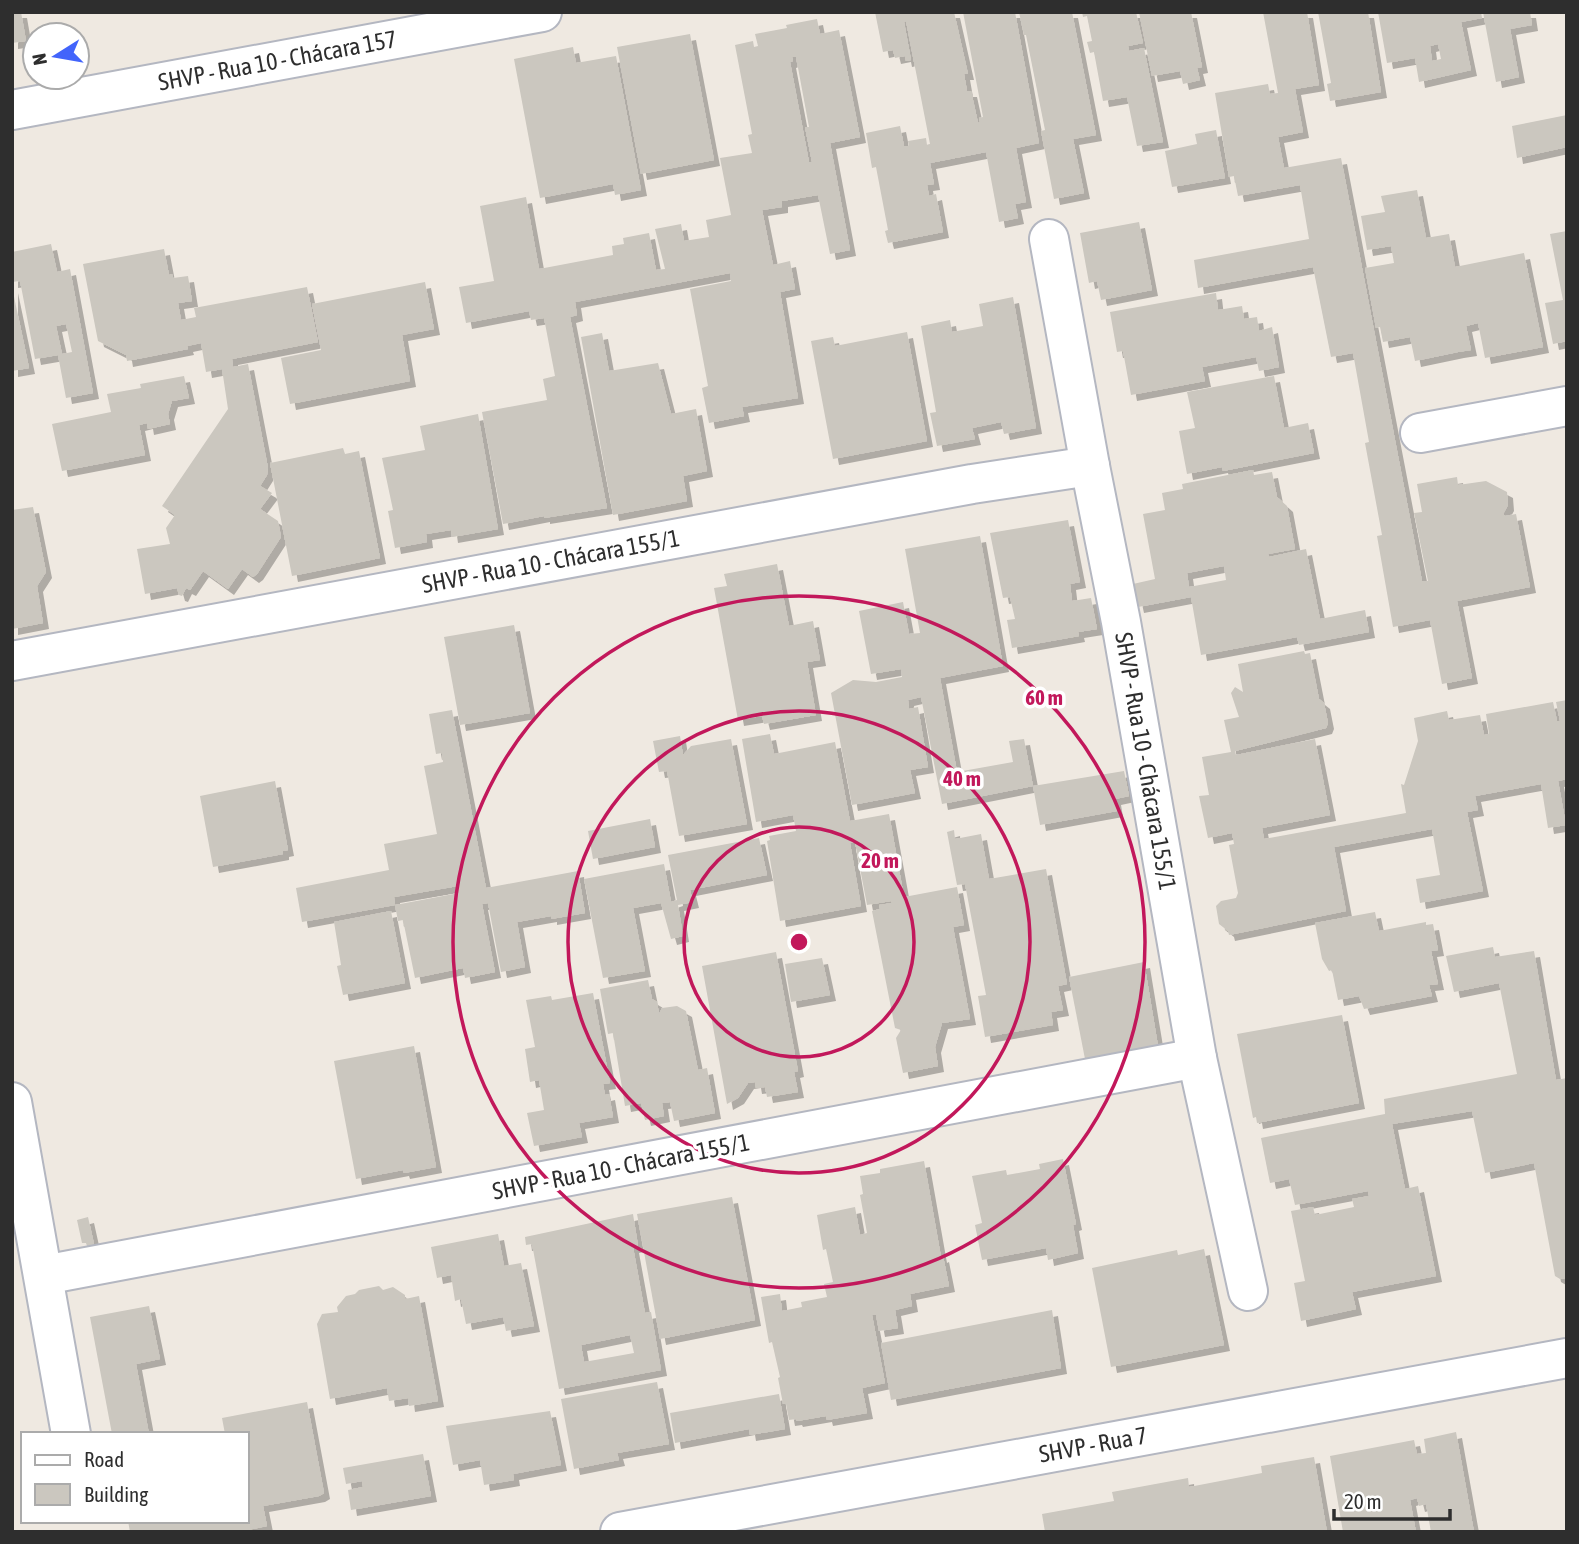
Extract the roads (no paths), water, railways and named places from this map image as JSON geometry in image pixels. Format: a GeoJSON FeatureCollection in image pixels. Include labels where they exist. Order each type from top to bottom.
{"type":"FeatureCollection","features":[{"type":"Feature","properties":{"kind":"street","name":"SHVP - Rua 10 - Chácara 157"},"geometry":{"type":"LineString","coordinates":[[12,110],[542,12]]}},
{"type":"Feature","properties":{"kind":"street","name":"SHVP - Rua 10 - Chácara 155/1"},"geometry":{"type":"LineString","coordinates":[[1049,239],[1123,636],[1197,1058],[1248,1291]]}},
{"type":"Feature","properties":{"kind":"street"},"geometry":{"type":"LineString","coordinates":[[1420,433],[1567,406]]}},
{"type":"Feature","properties":{"kind":"street","name":"SHVP - Rua 10 - Chácara 155/1"},"geometry":{"type":"LineString","coordinates":[[12,661],[958,487],[1090,466]]}},
{"type":"Feature","properties":{"kind":"street","name":"SHVP - Rua 10 - Chácara 155/1"},"geometry":{"type":"LineString","coordinates":[[44,1275],[1197,1058]]}},
{"type":"Feature","properties":{"kind":"street"},"geometry":{"type":"LineString","coordinates":[[12,1102],[71,1432]]}},
{"type":"Feature","properties":{"kind":"street","name":"SHVP - Rua 7"},"geometry":{"type":"LineString","coordinates":[[620,1532],[1567,1358]]}}]}
